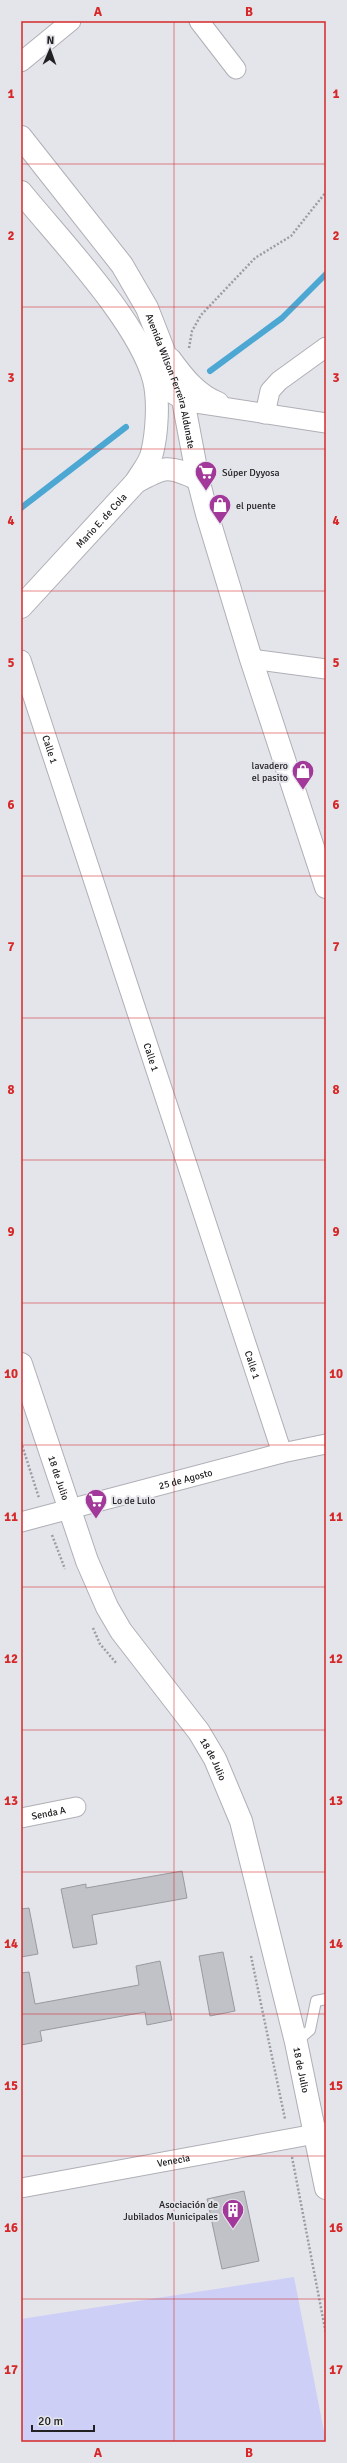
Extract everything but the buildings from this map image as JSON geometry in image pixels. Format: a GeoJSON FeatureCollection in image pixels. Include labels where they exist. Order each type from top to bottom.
{"type":"FeatureCollection","features":[{"type":"Feature","properties":{"kind":"street"},"geometry":{"type":"LineString","coordinates":[[21,62],[71,21]]}},
{"type":"Feature","properties":{"kind":"street"},"geometry":{"type":"LineString","coordinates":[[199,21],[236,70]]}},
{"type":"Feature","properties":{"kind":"street","name":"Avenida Wilson Ferreira Aldunate"},"geometry":{"type":"LineString","coordinates":[[21,136],[122,265],[140,295],[184,400],[198,479],[251,659],[326,887]]}},
{"type":"Feature","properties":{"kind":"street","name":"Avenida Wilson Ferreira Aldunate"},"geometry":{"type":"LineString","coordinates":[[21,192],[103,292],[136,338],[154,381],[157,426],[152,454],[136,482]]}},
{"type":"Feature","properties":{"kind":"street"},"geometry":{"type":"LineString","coordinates":[[162,346],[183,375],[207,398],[236,408]]}},
{"type":"Feature","properties":{"kind":"street"},"geometry":{"type":"LineString","coordinates":[[265,414],[270,391],[279,381],[326,347]]}},
{"type":"Feature","properties":{"kind":"street"},"geometry":{"type":"LineString","coordinates":[[154,381],[184,400],[326,423]]}},
{"type":"Feature","properties":{"kind":"street","name":"Mario E. de Cola"},"geometry":{"type":"LineString","coordinates":[[21,608],[136,482],[156,471],[175,468],[198,479]]}},
{"type":"Feature","properties":{"kind":"street"},"geometry":{"type":"LineString","coordinates":[[251,659],[326,669]]}},
{"type":"Feature","properties":{"kind":"street","name":"Calle 1"},"geometry":{"type":"LineString","coordinates":[[21,660],[282,1453]]}},
{"type":"Feature","properties":{"kind":"street","name":"18 de Julio"},"geometry":{"type":"LineString","coordinates":[[21,1364],[87,1561],[107,1607],[121,1631],[199,1732],[215,1759],[230,1794],[250,1855],[296,2042],[321,2132],[326,2188]]}},
{"type":"Feature","properties":{"kind":"street","name":"25 de Agosto"},"geometry":{"type":"LineString","coordinates":[[21,1522],[282,1453],[326,1444]]}},
{"type":"Feature","properties":{"kind":"street","name":"Senda A"},"geometry":{"type":"LineString","coordinates":[[21,1818],[76,1807]]}},
{"type":"Feature","properties":{"kind":"street","name":"Venecia"},"geometry":{"type":"LineString","coordinates":[[21,2188],[321,2132]]}},
{"type":"Feature","properties":{"kind":"lane"},"geometry":{"type":"LineString","coordinates":[[296,2042],[310,2030],[316,2001],[326,1999]]}},
{"type":"Feature","properties":{"kind":"path"},"geometry":{"type":"LineString","coordinates":[[191,352],[189,345],[192,331],[201,315],[255,258],[291,236],[326,192]]}},
{"type":"Feature","properties":{"kind":"path"},"geometry":{"type":"LineString","coordinates":[[21,1442],[44,1516],[67,1573]]}},
{"type":"Feature","properties":{"kind":"path"},"geometry":{"type":"LineString","coordinates":[[91,1624],[100,1644],[119,1667]]}},
{"type":"Feature","properties":{"kind":"path"},"geometry":{"type":"LineString","coordinates":[[250,1953],[289,2138],[326,2334]]}},
{"type":"Feature","properties":{"kind":"shaded area"},"geometry":{"type":"Polygon","coordinates":[[[294,2277],[326,2442],[21,2442],[21,2319],[294,2277]]]}},
{"type":"Feature","properties":{"kind":"waterway"},"geometry":{"type":"LineString","coordinates":[[210,371],[282,318],[326,274]]}},
{"type":"Feature","properties":{"kind":"waterway"},"geometry":{"type":"LineString","coordinates":[[21,508],[126,427]]}},
{"type":"Feature","properties":{"kind":"place","name":"Súper Dyyosa"},"geometry":{"type":"Point","coordinates":[206,492]}},
{"type":"Feature","properties":{"kind":"place","name":"el puente"},"geometry":{"type":"Point","coordinates":[220,524]}},
{"type":"Feature","properties":{"kind":"place","name":"lavadero el pasito"},"geometry":{"type":"Point","coordinates":[303,790]}},
{"type":"Feature","properties":{"kind":"place","name":"Lo de Lulo"},"geometry":{"type":"Point","coordinates":[96,1520]}},
{"type":"Feature","properties":{"kind":"place","name":"Asociación de Jubilados Municipales"},"geometry":{"type":"Point","coordinates":[233,2230]}}]}
